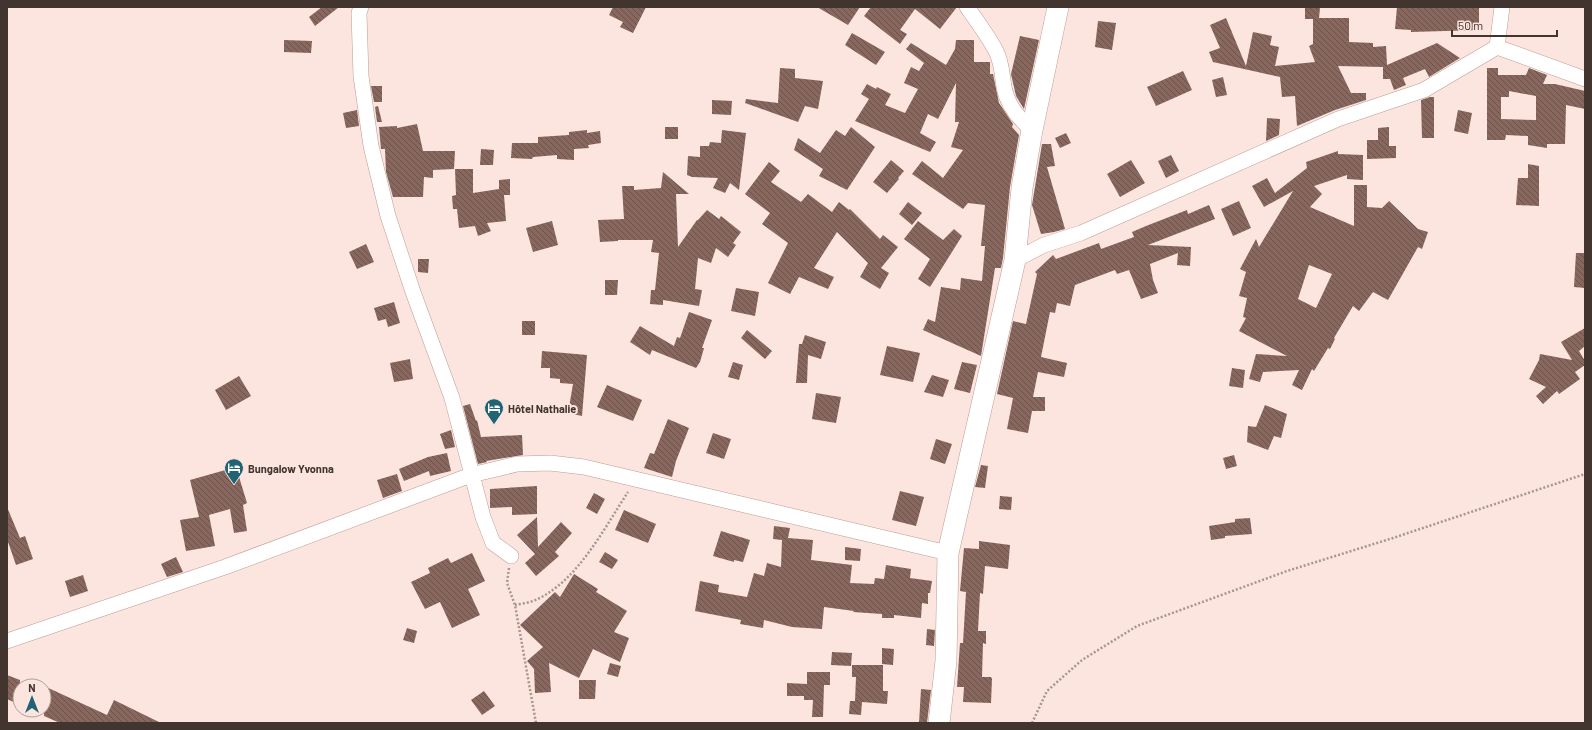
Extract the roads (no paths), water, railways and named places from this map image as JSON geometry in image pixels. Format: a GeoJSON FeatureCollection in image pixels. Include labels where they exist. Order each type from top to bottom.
{"type":"FeatureCollection","features":[{"type":"Feature","properties":{"kind":"street"},"geometry":{"type":"LineString","coordinates":[[361,7],[359,13],[361,76],[371,146],[388,216],[413,292],[452,398],[471,476],[483,517],[493,543],[511,556]]}},
{"type":"Feature","properties":{"kind":"street"},"geometry":{"type":"LineString","coordinates":[[967,7],[996,51],[1003,70],[1004,87],[1008,103],[1032,130]]}},
{"type":"Feature","properties":{"kind":"street"},"geometry":{"type":"LineString","coordinates":[[939,723],[946,661],[948,553],[1015,260],[1022,188],[1032,130],[1058,7]]}},
{"type":"Feature","properties":{"kind":"street"},"geometry":{"type":"LineString","coordinates":[[1497,47],[1502,7]]}},
{"type":"Feature","properties":{"kind":"street"},"geometry":{"type":"LineString","coordinates":[[1015,260],[1044,245],[1081,233],[1338,119],[1424,90],[1497,47]]}},
{"type":"Feature","properties":{"kind":"street"},"geometry":{"type":"LineString","coordinates":[[1497,47],[1585,79]]}},
{"type":"Feature","properties":{"kind":"street"},"geometry":{"type":"LineString","coordinates":[[7,641],[225,567],[471,476],[517,464],[550,463],[584,467],[948,553]]}},
{"type":"Feature","properties":{"kind":"place","name":"Hôtel Nathalie"},"geometry":{"type":"Point","coordinates":[494,425]}},
{"type":"Feature","properties":{"kind":"place","name":"Bungalow Yvonna"},"geometry":{"type":"Point","coordinates":[234,485]}}]}
